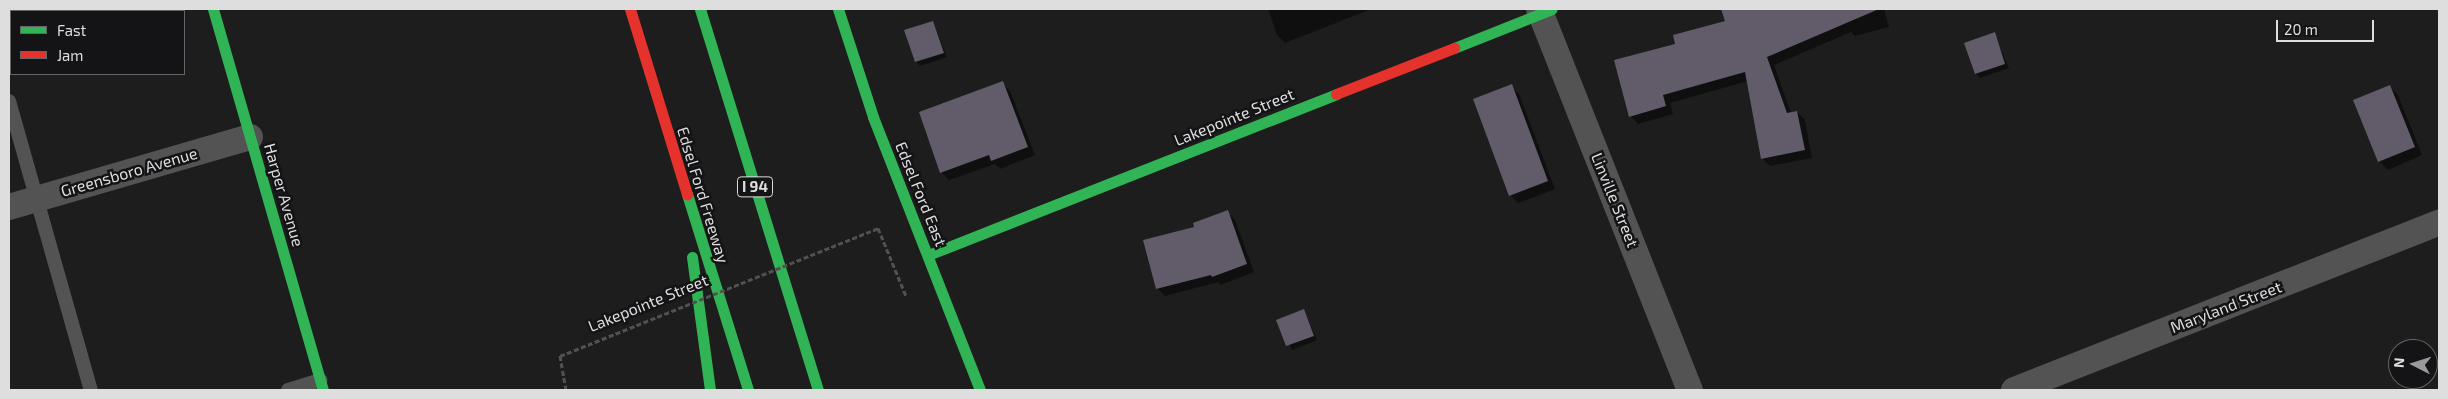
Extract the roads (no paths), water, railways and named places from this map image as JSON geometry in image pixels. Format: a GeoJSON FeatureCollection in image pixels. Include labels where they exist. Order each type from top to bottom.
{"type":"FeatureCollection","features":[{"type":"Feature","properties":{"kind":"main road","name":"Harper Avenue"},"geometry":{"type":"LineString","coordinates":[[213,9],[322,385]]}},
{"type":"Feature","properties":{"kind":"main road","name":"Edsel Ford Freeway"},"geometry":{"type":"LineString","coordinates":[[630,9],[683,186],[748,390]]}},
{"type":"Feature","properties":{"kind":"main road","name":"I 94"},"geometry":{"type":"LineString","coordinates":[[700,9],[818,390]]}},
{"type":"Feature","properties":{"kind":"main road","name":"Edsel Ford East"},"geometry":{"type":"LineString","coordinates":[[838,9],[873,117],[980,390]]}},
{"type":"Feature","properties":{"kind":"main road","name":"Lakepointe Street"},"geometry":{"type":"LineString","coordinates":[[928,256],[1544,10]]}},
{"type":"Feature","properties":{"kind":"main road"},"geometry":{"type":"LineString","coordinates":[[683,186],[710,390]]}},
{"type":"Feature","properties":{"kind":"main road"},"geometry":{"type":"LineString","coordinates":[[810,365],[826,390]]}},
{"type":"Feature","properties":{"kind":"street","name":"Linville Street"},"geometry":{"type":"LineString","coordinates":[[1544,10],[1690,390]]}},
{"type":"Feature","properties":{"kind":"street","name":"Greensboro Avenue"},"geometry":{"type":"LineString","coordinates":[[9,207],[250,137]]}},
{"type":"Feature","properties":{"kind":"street","name":"Maryland Street"},"geometry":{"type":"LineString","coordinates":[[2014,390],[2439,223]]}},
{"type":"Feature","properties":{"kind":"lane"},"geometry":{"type":"LineString","coordinates":[[9,101],[91,390]]}},
{"type":"Feature","properties":{"kind":"lane"},"geometry":{"type":"LineString","coordinates":[[288,390],[322,385]]}}]}
